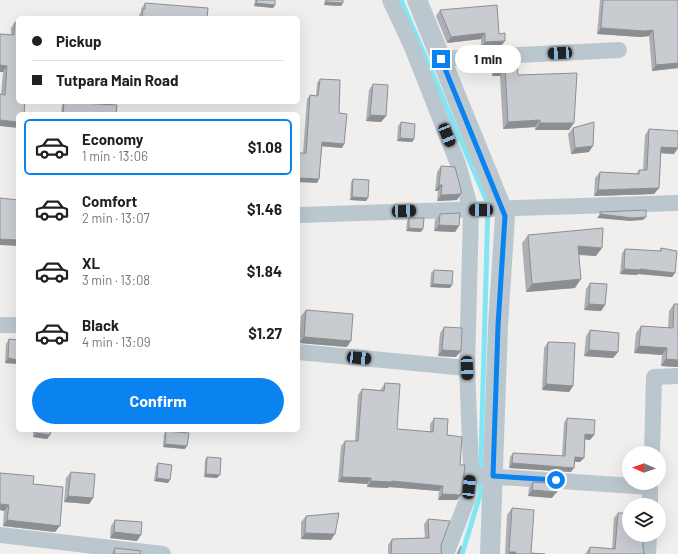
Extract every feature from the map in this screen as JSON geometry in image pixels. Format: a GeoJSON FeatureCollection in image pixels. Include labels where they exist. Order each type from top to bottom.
{"type":"FeatureCollection","features":[{"type":"Feature","properties":{"kind":"street"},"geometry":{"type":"LineString","coordinates":[[390,0],[412,46],[458,164],[487,210],[505,216],[498,326],[490,554]]}},
{"type":"Feature","properties":{"kind":"street"},"geometry":{"type":"LineString","coordinates":[[417,0],[441,59],[487,210],[467,368],[470,475],[468,500],[446,554]]}},
{"type":"Feature","properties":{"kind":"street"},"geometry":{"type":"LineString","coordinates":[[441,59],[619,50]]}},
{"type":"Feature","properties":{"kind":"street"},"geometry":{"type":"LineString","coordinates":[[300,215],[487,210],[678,202]]}},
{"type":"Feature","properties":{"kind":"street"},"geometry":{"type":"LineString","coordinates":[[0,324],[16,325]]}},
{"type":"Feature","properties":{"kind":"street"},"geometry":{"type":"LineString","coordinates":[[300,352],[467,368]]}},
{"type":"Feature","properties":{"kind":"street"},"geometry":{"type":"LineString","coordinates":[[652,446],[654,377],[678,376]]}},
{"type":"Feature","properties":{"kind":"street"},"geometry":{"type":"LineString","coordinates":[[470,475],[622,483]]}},
{"type":"Feature","properties":{"kind":"street"},"geometry":{"type":"LineString","coordinates":[[0,536],[163,554]]}},
{"type":"Feature","properties":{"kind":"street"},"geometry":{"type":"LineString","coordinates":[[648,554],[649,542]]}},
{"type":"Feature","properties":{"kind":"building"},"geometry":{"type":"Polygon","coordinates":[[[257,0],[275,0],[275,5],[256,3],[257,0]]]}},
{"type":"Feature","properties":{"kind":"building"},"geometry":{"type":"Polygon","coordinates":[[[326,0],[343,0],[343,3],[326,2],[326,0]]]}},
{"type":"Feature","properties":{"kind":"building"},"geometry":{"type":"Polygon","coordinates":[[[603,0],[678,0],[678,63],[656,65],[653,30],[645,31],[601,28],[603,0]]]}},
{"type":"Feature","properties":{"kind":"building"},"geometry":{"type":"Polygon","coordinates":[[[145,3],[208,8],[207,16],[142,16],[143,9],[145,9],[145,3]]]}},
{"type":"Feature","properties":{"kind":"building"},"geometry":{"type":"Polygon","coordinates":[[[497,5],[499,34],[505,33],[505,41],[485,42],[485,33],[451,37],[440,10],[497,5]]]}},
{"type":"Feature","properties":{"kind":"building"},"geometry":{"type":"Polygon","coordinates":[[[15,22],[16,104],[25,104],[24,112],[16,112],[16,122],[0,120],[0,94],[5,95],[7,66],[0,65],[0,34],[14,35],[15,22]]]}},
{"type":"Feature","properties":{"kind":"building"},"geometry":{"type":"Polygon","coordinates":[[[517,58],[518,75],[577,73],[574,123],[540,123],[540,120],[508,122],[505,69],[497,69],[497,59],[517,58]]]}},
{"type":"Feature","properties":{"kind":"building"},"geometry":{"type":"Polygon","coordinates":[[[320,79],[340,80],[339,113],[347,114],[344,144],[322,142],[319,179],[300,178],[300,153],[306,153],[310,95],[318,96],[320,79]]]}},
{"type":"Feature","properties":{"kind":"building"},"geometry":{"type":"Polygon","coordinates":[[[373,84],[388,85],[386,116],[370,115],[373,84]]]}},
{"type":"Feature","properties":{"kind":"building"},"geometry":{"type":"Polygon","coordinates":[[[64,104],[117,105],[116,112],[63,112],[64,104]]]}},
{"type":"Feature","properties":{"kind":"building"},"geometry":{"type":"Polygon","coordinates":[[[401,122],[415,124],[414,139],[400,138],[401,122]]]}},
{"type":"Feature","properties":{"kind":"building"},"geometry":{"type":"Polygon","coordinates":[[[594,122],[593,146],[575,148],[573,128],[594,122]]]}},
{"type":"Feature","properties":{"kind":"building"},"geometry":{"type":"Polygon","coordinates":[[[649,129],[678,131],[678,148],[661,147],[659,188],[598,190],[600,172],[639,174],[639,170],[647,170],[649,129]]]}},
{"type":"Feature","properties":{"kind":"building"},"geometry":{"type":"Polygon","coordinates":[[[441,166],[455,167],[461,194],[441,195],[442,185],[439,185],[441,166]]]}},
{"type":"Feature","properties":{"kind":"building"},"geometry":{"type":"Polygon","coordinates":[[[353,179],[369,180],[368,198],[352,197],[353,179]]]}},
{"type":"Feature","properties":{"kind":"building"},"geometry":{"type":"Polygon","coordinates":[[[0,198],[16,200],[16,240],[0,239],[0,198]]]}},
{"type":"Feature","properties":{"kind":"building"},"geometry":{"type":"Polygon","coordinates":[[[646,210],[646,217],[632,218],[600,214],[600,212],[646,210]]]}},
{"type":"Feature","properties":{"kind":"building"},"geometry":{"type":"Polygon","coordinates":[[[460,213],[459,226],[439,225],[440,214],[460,213]]]}},
{"type":"Feature","properties":{"kind":"building"},"geometry":{"type":"Polygon","coordinates":[[[409,218],[424,218],[423,229],[409,228],[409,218]]]}},
{"type":"Feature","properties":{"kind":"building"},"geometry":{"type":"Polygon","coordinates":[[[603,228],[602,248],[578,246],[581,279],[532,284],[528,235],[603,228]]]}},
{"type":"Feature","properties":{"kind":"building"},"geometry":{"type":"Polygon","coordinates":[[[661,248],[677,251],[675,273],[640,269],[624,269],[625,249],[661,251],[661,248]]]}},
{"type":"Feature","properties":{"kind":"building"},"geometry":{"type":"Polygon","coordinates":[[[434,270],[453,271],[452,285],[433,284],[434,270]]]}},
{"type":"Feature","properties":{"kind":"building"},"geometry":{"type":"Polygon","coordinates":[[[590,283],[607,284],[605,305],[589,304],[590,283]]]}},
{"type":"Feature","properties":{"kind":"building"},"geometry":{"type":"Polygon","coordinates":[[[674,304],[678,304],[678,360],[666,359],[667,348],[639,346],[641,326],[673,328],[674,304]]]}},
{"type":"Feature","properties":{"kind":"building"},"geometry":{"type":"Polygon","coordinates":[[[306,310],[353,314],[351,341],[304,337],[306,310]]]}},
{"type":"Feature","properties":{"kind":"building"},"geometry":{"type":"Polygon","coordinates":[[[444,327],[462,328],[461,351],[442,350],[444,327]]]}},
{"type":"Feature","properties":{"kind":"building"},"geometry":{"type":"Polygon","coordinates":[[[590,330],[619,333],[618,352],[589,350],[590,330]]]}},
{"type":"Feature","properties":{"kind":"building"},"geometry":{"type":"Polygon","coordinates":[[[9,339],[16,340],[16,360],[8,358],[9,339]]]}},
{"type":"Feature","properties":{"kind":"building"},"geometry":{"type":"Polygon","coordinates":[[[548,342],[575,343],[573,386],[546,384],[548,342]]]}},
{"type":"Feature","properties":{"kind":"building"},"geometry":{"type":"Polygon","coordinates":[[[385,383],[400,384],[397,429],[433,432],[434,418],[448,419],[447,435],[462,437],[460,465],[465,465],[461,495],[442,494],[443,486],[392,481],[371,481],[371,478],[342,477],[345,441],[358,441],[362,389],[384,391],[385,383]]]}},
{"type":"Feature","properties":{"kind":"building"},"geometry":{"type":"Polygon","coordinates":[[[567,418],[595,420],[594,435],[585,434],[584,458],[575,457],[574,468],[512,463],[513,453],[565,456],[567,418]]]}},
{"type":"Feature","properties":{"kind":"building"},"geometry":{"type":"Polygon","coordinates":[[[36,432],[51,432],[50,435],[36,432]]]}},
{"type":"Feature","properties":{"kind":"building"},"geometry":{"type":"Polygon","coordinates":[[[166,432],[189,433],[187,446],[165,444],[166,432]]]}},
{"type":"Feature","properties":{"kind":"building"},"geometry":{"type":"Polygon","coordinates":[[[207,457],[221,458],[220,475],[206,474],[207,457]]]}},
{"type":"Feature","properties":{"kind":"building"},"geometry":{"type":"Polygon","coordinates":[[[158,463],[172,465],[170,480],[157,478],[158,463]]]}},
{"type":"Feature","properties":{"kind":"building"},"geometry":{"type":"Polygon","coordinates":[[[71,472],[95,474],[93,498],[68,496],[71,472]]]}},
{"type":"Feature","properties":{"kind":"building"},"geometry":{"type":"Polygon","coordinates":[[[0,473],[34,476],[33,484],[63,487],[60,526],[7,520],[9,505],[0,504],[0,473]]]}},
{"type":"Feature","properties":{"kind":"building"},"geometry":{"type":"Polygon","coordinates":[[[533,482],[557,484],[557,492],[532,490],[533,482]]]}},
{"type":"Feature","properties":{"kind":"building"},"geometry":{"type":"Polygon","coordinates":[[[512,508],[534,510],[531,553],[545,554],[516,554],[516,552],[509,552],[512,508]]]}},
{"type":"Feature","properties":{"kind":"building"},"geometry":{"type":"Polygon","coordinates":[[[339,513],[335,534],[305,533],[306,516],[339,513]]]}},
{"type":"Feature","properties":{"kind":"building"},"geometry":{"type":"Polygon","coordinates":[[[618,513],[622,513],[622,542],[643,542],[645,554],[589,554],[590,547],[615,549],[618,513]]]}},
{"type":"Feature","properties":{"kind":"building"},"geometry":{"type":"Polygon","coordinates":[[[428,519],[450,521],[441,545],[442,554],[391,554],[392,539],[429,538],[428,519]]]}},
{"type":"Feature","properties":{"kind":"building"},"geometry":{"type":"Polygon","coordinates":[[[115,520],[142,522],[141,535],[114,532],[115,520]]]}},
{"type":"Feature","properties":{"kind":"building"},"geometry":{"type":"Polygon","coordinates":[[[115,548],[141,551],[140,554],[114,554],[115,548]]]}},
{"type":"Feature","properties":{"kind":"waterway"},"geometry":{"type":"LineString","coordinates":[[401,0],[488,204],[480,495],[462,554]]}},
{"type":"Feature","properties":{"kind":"route"},"geometry":{"type":"LineString","coordinates":[[441,59],[505,216],[498,326],[493,476],[556,480]]}}]}
